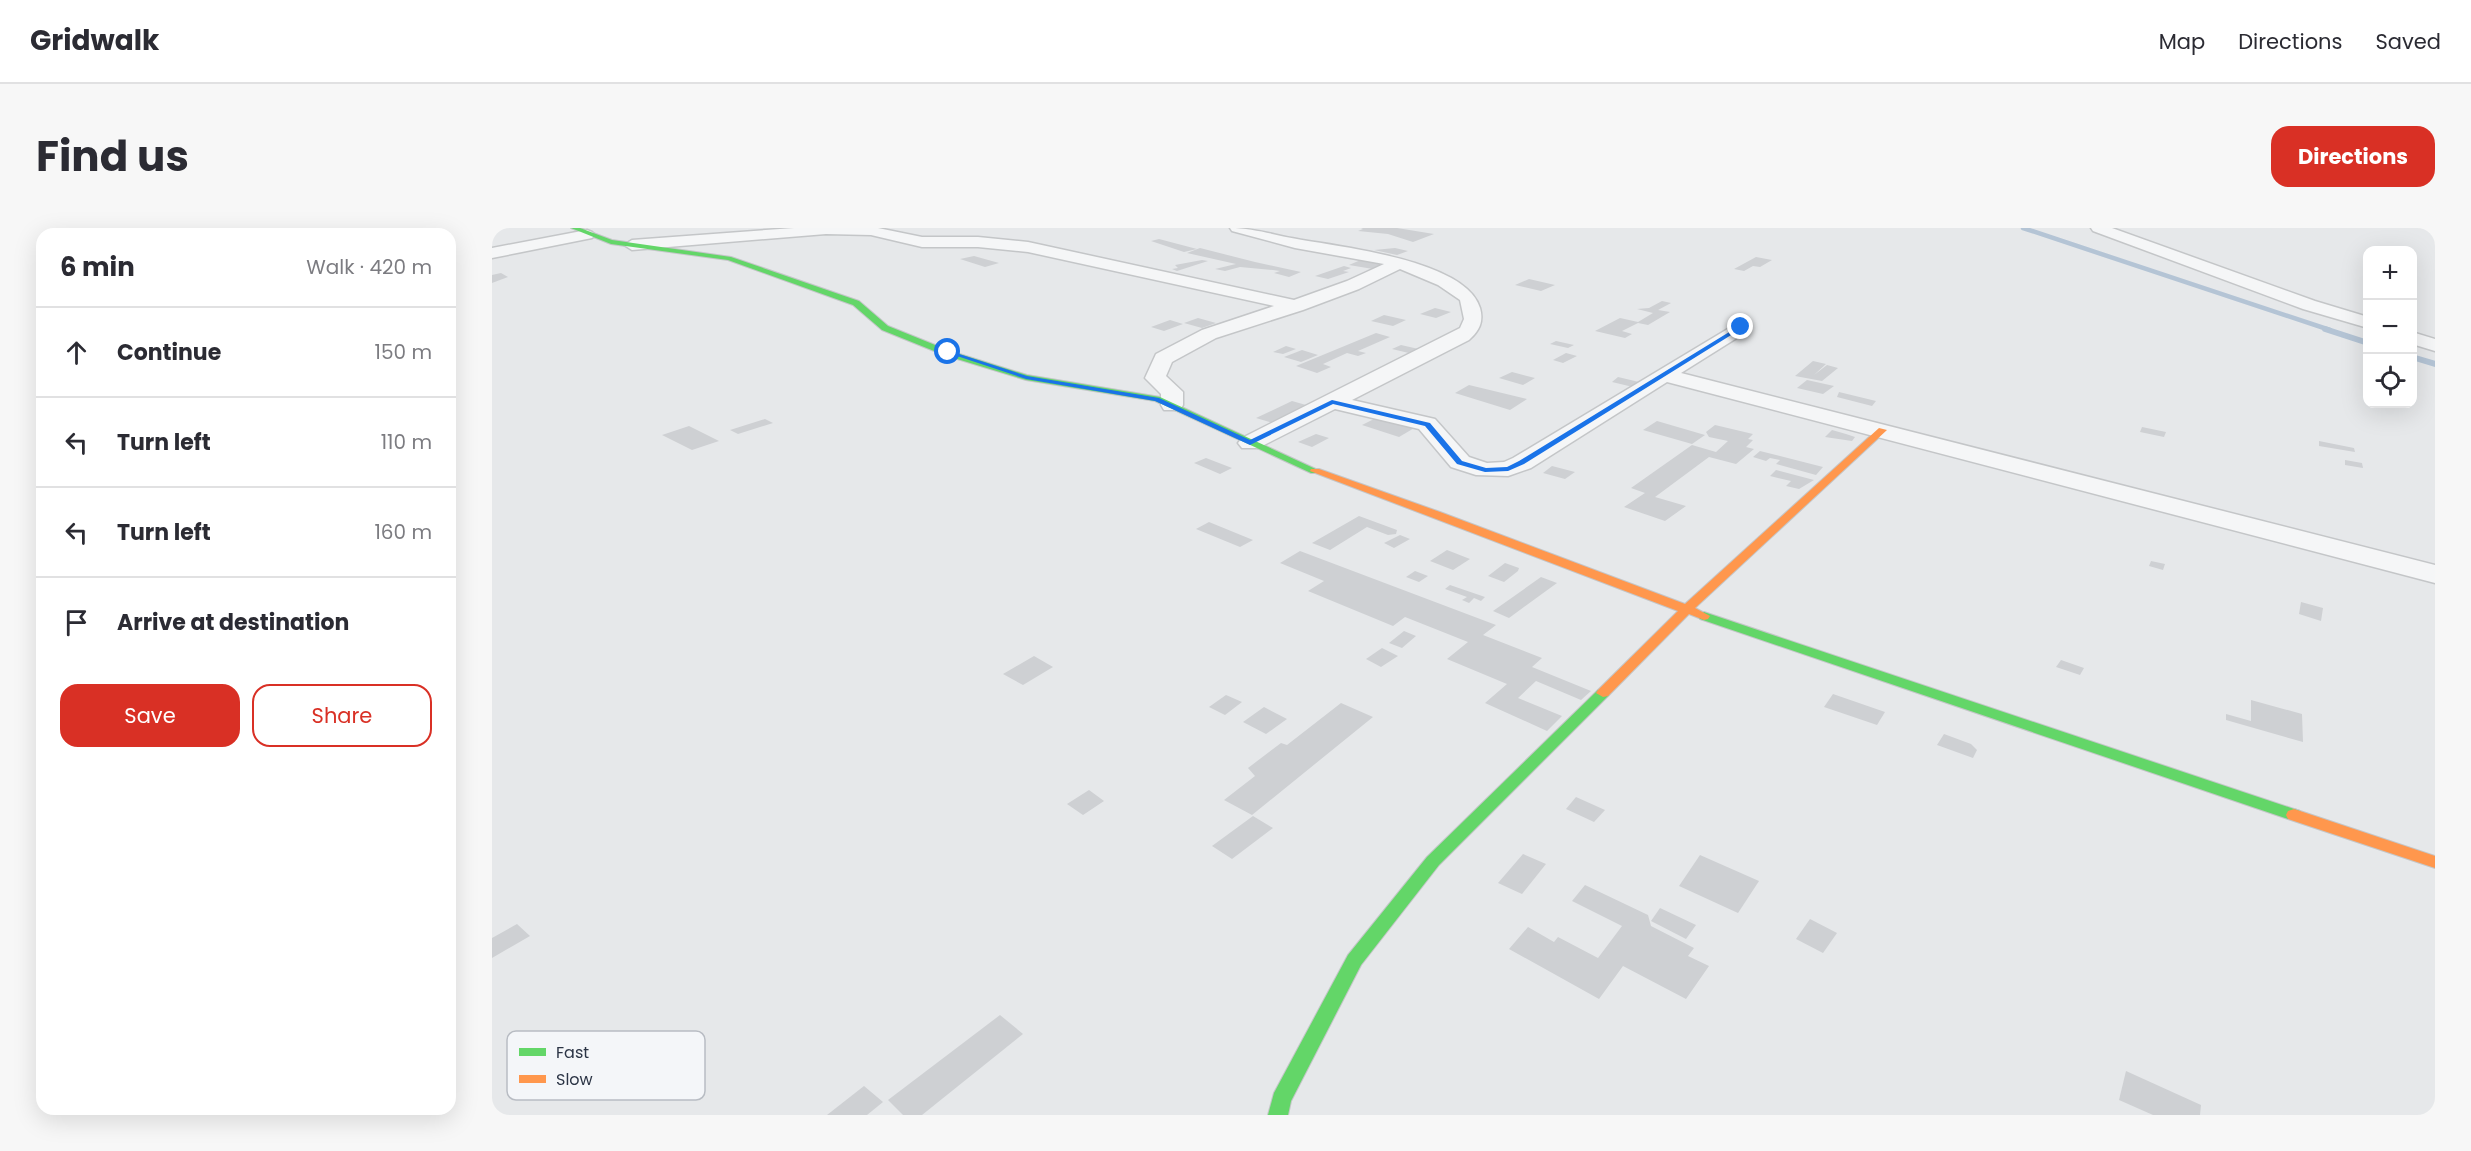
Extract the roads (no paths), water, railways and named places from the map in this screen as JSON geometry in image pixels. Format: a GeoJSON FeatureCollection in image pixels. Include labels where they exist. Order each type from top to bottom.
{"type":"FeatureCollection","features":[{"type":"Feature","properties":{"kind":"street"},"geometry":{"type":"LineString","coordinates":[[1237,228],[1279,241],[1423,270],[1468,298],[1474,324],[1462,336],[1250,443]]}},
{"type":"Feature","properties":{"kind":"street"},"geometry":{"type":"LineString","coordinates":[[2098,228],[2309,305],[2363,322]]}},
{"type":"Feature","properties":{"kind":"street"},"geometry":{"type":"LineString","coordinates":[[632,245],[826,230],[871,231],[922,242],[972,242],[1028,247],[1297,306]]}},
{"type":"Feature","properties":{"kind":"street"},"geometry":{"type":"LineString","coordinates":[[492,253],[580,231],[632,245],[729,258],[856,303],[885,328],[948,352],[1026,377],[1157,399],[1297,465],[1436,514],[1686,610],[2435,862]]}},
{"type":"Feature","properties":{"kind":"street"},"geometry":{"type":"LineString","coordinates":[[1172,405],[1172,392],[1155,378],[1163,358],[1216,330],[1364,283],[1397,264]]}},
{"type":"Feature","properties":{"kind":"street"},"geometry":{"type":"LineString","coordinates":[[1332,402],[1427,424],[1460,462],[1485,470],[1508,469],[1522,463],[1741,327]]}},
{"type":"Feature","properties":{"kind":"street"},"geometry":{"type":"LineString","coordinates":[[2417,340],[2435,345]]}},
{"type":"Feature","properties":{"kind":"street"},"geometry":{"type":"LineString","coordinates":[[1664,375],[2435,574]]}},
{"type":"Feature","properties":{"kind":"street"},"geometry":{"type":"LineString","coordinates":[[1278,1115],[1281,1100],[1354,960],[1433,861],[1686,610],[1881,430]]}},
{"type":"Feature","properties":{"kind":"waterway"},"geometry":{"type":"LineString","coordinates":[[2023,228],[2330,330]]}},
{"type":"Feature","properties":{"kind":"waterway"},"geometry":{"type":"LineString","coordinates":[[2325,329],[2363,341]]}},
{"type":"Feature","properties":{"kind":"waterway"},"geometry":{"type":"LineString","coordinates":[[2417,359],[2435,364]]}}]}
